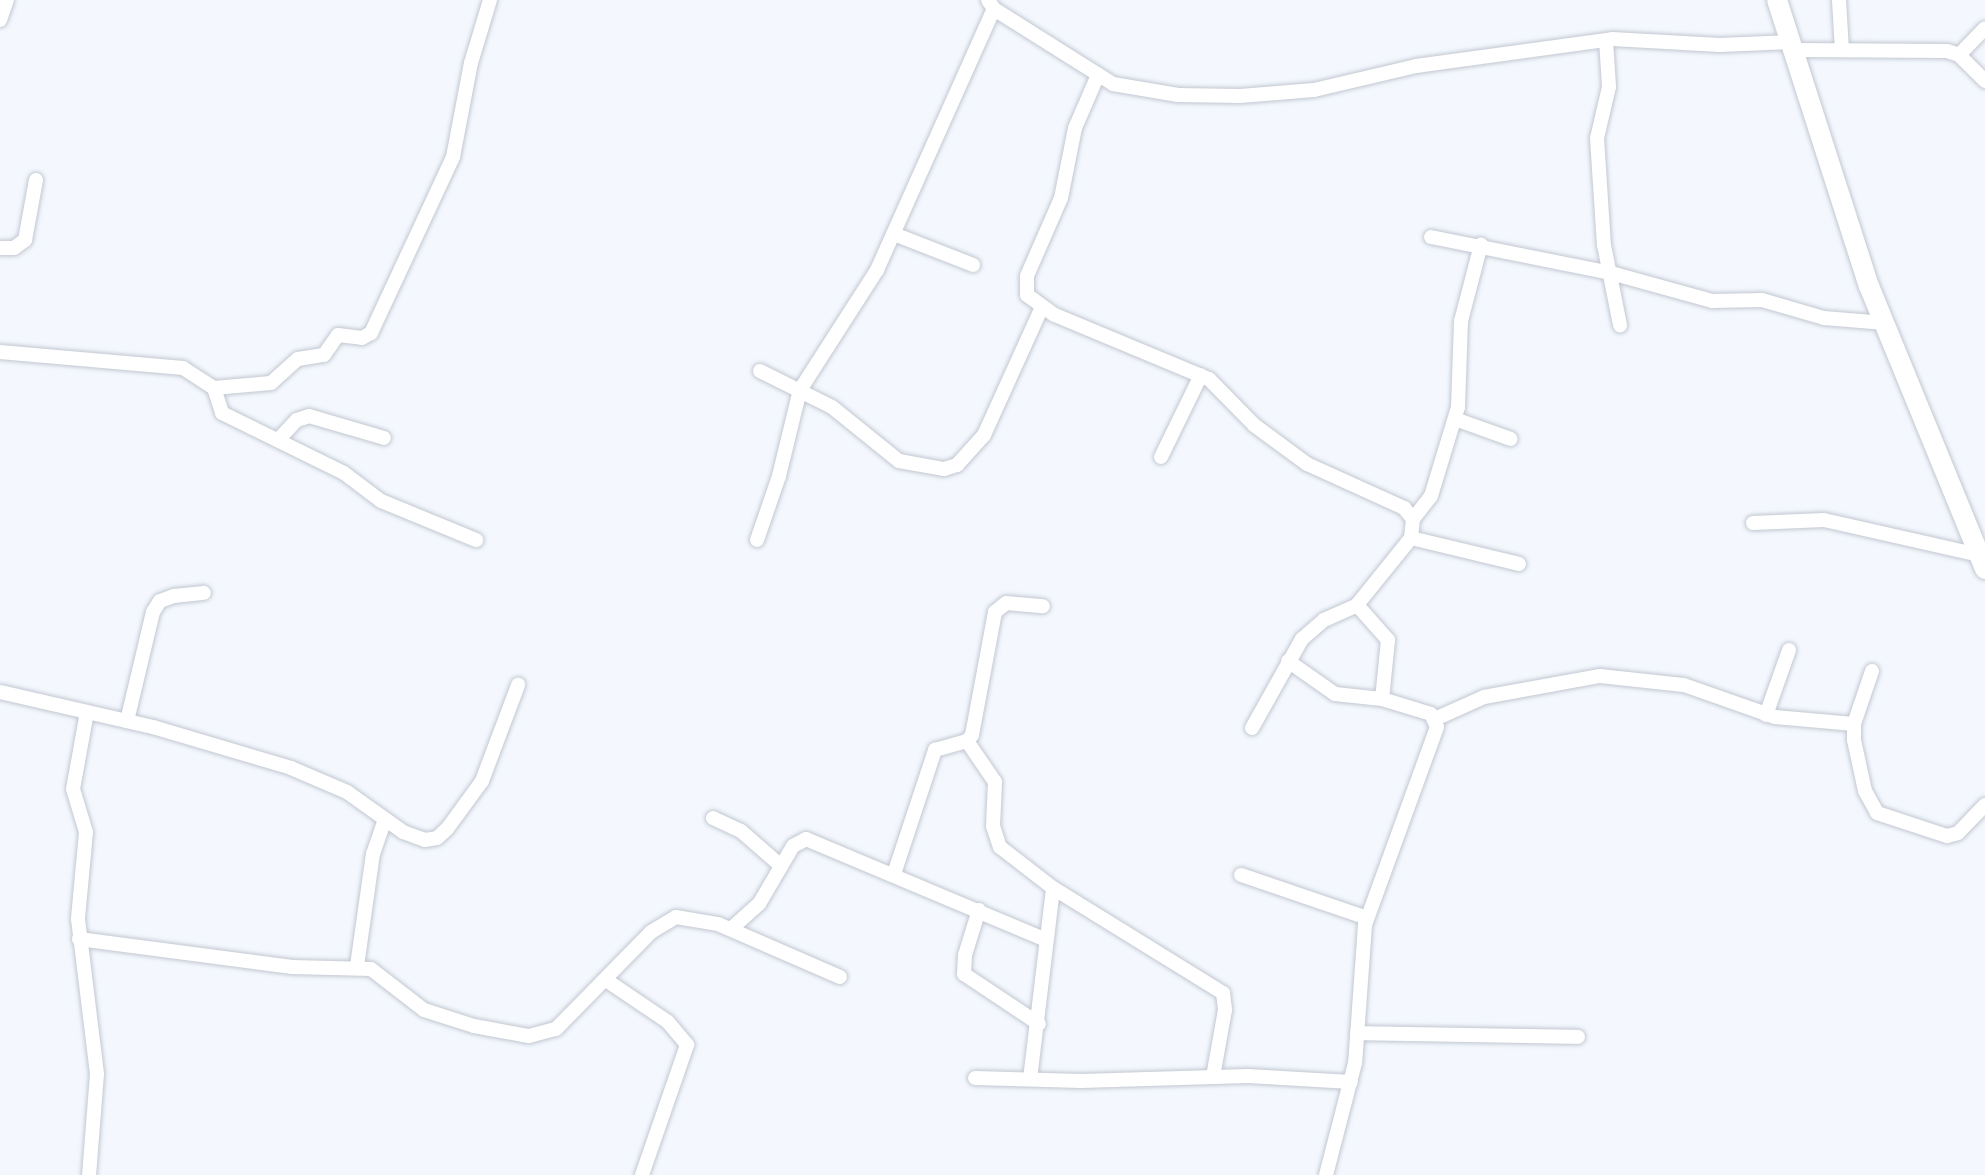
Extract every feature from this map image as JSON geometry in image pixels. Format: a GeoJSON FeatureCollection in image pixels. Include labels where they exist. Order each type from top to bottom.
{"type":"FeatureCollection","features":[{"type":"Feature","properties":{"kind":"main road"},"geometry":{"type":"LineString","coordinates":[[1777,0],[1794,46],[1869,286],[1982,562]]}},
{"type":"Feature","properties":{"kind":"street"},"geometry":{"type":"LineString","coordinates":[[0,20],[7,0]]}},
{"type":"Feature","properties":{"kind":"street"},"geometry":{"type":"LineString","coordinates":[[213,388],[271,383],[298,358],[324,356],[338,335],[362,338],[371,333],[453,157],[471,63],[490,0]]}},
{"type":"Feature","properties":{"kind":"street"},"geometry":{"type":"LineString","coordinates":[[1839,0],[1842,50]]}},
{"type":"Feature","properties":{"kind":"street"},"geometry":{"type":"LineString","coordinates":[[757,540],[777,484],[800,390],[843,328],[894,234],[991,5],[1098,75],[1133,90],[1240,96],[1314,90],[1416,66],[1606,40],[1794,46],[1842,50],[1933,49],[1959,56],[1985,81]]}},
{"type":"Feature","properties":{"kind":"street"},"geometry":{"type":"LineString","coordinates":[[1959,56],[1985,28]]}},
{"type":"Feature","properties":{"kind":"street"},"geometry":{"type":"LineString","coordinates":[[1606,40],[1609,87],[1598,138],[1604,245],[1620,325]]}},
{"type":"Feature","properties":{"kind":"street"},"geometry":{"type":"LineString","coordinates":[[1098,75],[1075,128],[1061,198],[1027,276],[1028,295],[1042,307],[1201,375],[1221,387],[1254,425],[1307,464],[1404,508],[1413,519]]}},
{"type":"Feature","properties":{"kind":"street"},"geometry":{"type":"LineString","coordinates":[[0,248],[14,248],[25,240],[36,180]]}},
{"type":"Feature","properties":{"kind":"street"},"geometry":{"type":"LineString","coordinates":[[894,234],[973,265]]}},
{"type":"Feature","properties":{"kind":"street"},"geometry":{"type":"LineString","coordinates":[[1431,237],[1481,245],[1611,273],[1712,301],[1762,300],[1824,318],[1886,323]]}},
{"type":"Feature","properties":{"kind":"street"},"geometry":{"type":"LineString","coordinates":[[1252,728],[1288,662],[1313,627],[1357,605],[1411,538],[1413,519],[1431,496],[1455,419],[1462,388],[1461,321],[1481,245]]}},
{"type":"Feature","properties":{"kind":"street"},"geometry":{"type":"LineString","coordinates":[[760,371],[832,407],[899,461],[926,469],[957,465],[984,435],[1042,307]]}},
{"type":"Feature","properties":{"kind":"street"},"geometry":{"type":"LineString","coordinates":[[0,352],[164,365],[200,375],[213,388],[222,413],[279,439],[344,473],[381,501],[476,540]]}},
{"type":"Feature","properties":{"kind":"street"},"geometry":{"type":"LineString","coordinates":[[1161,457],[1201,375]]}},
{"type":"Feature","properties":{"kind":"street"},"geometry":{"type":"LineString","coordinates":[[279,439],[297,420],[309,416],[384,438]]}},
{"type":"Feature","properties":{"kind":"street"},"geometry":{"type":"LineString","coordinates":[[1455,419],[1511,439]]}},
{"type":"Feature","properties":{"kind":"street"},"geometry":{"type":"LineString","coordinates":[[1753,523],[1824,520],[1982,562]]}},
{"type":"Feature","properties":{"kind":"street"},"geometry":{"type":"LineString","coordinates":[[1411,538],[1519,564]]}},
{"type":"Feature","properties":{"kind":"street"},"geometry":{"type":"LineString","coordinates":[[127,721],[153,612],[160,602],[174,596],[204,594]]}},
{"type":"Feature","properties":{"kind":"street"},"geometry":{"type":"LineString","coordinates":[[894,874],[934,750],[967,741],[975,724],[996,612],[1006,603],[1043,606]]}},
{"type":"Feature","properties":{"kind":"street"},"geometry":{"type":"LineString","coordinates":[[1357,605],[1388,640],[1382,699]]}},
{"type":"Feature","properties":{"kind":"street"},"geometry":{"type":"LineString","coordinates":[[1766,715],[1789,650]]}},
{"type":"Feature","properties":{"kind":"street"},"geometry":{"type":"LineString","coordinates":[[1288,662],[1335,694],[1382,699],[1419,709],[1436,719]]}},
{"type":"Feature","properties":{"kind":"street"},"geometry":{"type":"LineString","coordinates":[[1872,671],[1854,724],[1856,755],[1870,804],[1877,813],[1947,836],[1970,823],[1985,805]]}},
{"type":"Feature","properties":{"kind":"street"},"geometry":{"type":"LineString","coordinates":[[1436,719],[1484,697],[1599,676],[1684,685],[1766,715],[1854,724]]}},
{"type":"Feature","properties":{"kind":"street"},"geometry":{"type":"LineString","coordinates":[[0,692],[127,721],[291,768],[347,792],[415,839],[437,838],[447,829],[493,762],[518,685]]}},
{"type":"Feature","properties":{"kind":"street"},"geometry":{"type":"LineString","coordinates":[[87,712],[73,776],[86,832],[77,897],[79,939],[97,1074],[89,1175]]}},
{"type":"Feature","properties":{"kind":"street"},"geometry":{"type":"LineString","coordinates":[[1326,1175],[1351,1082],[1357,1033],[1360,948],[1368,918],[1435,737],[1436,719]]}},
{"type":"Feature","properties":{"kind":"street"},"geometry":{"type":"LineString","coordinates":[[967,741],[995,782],[995,838],[1053,888],[1223,993],[1225,1010],[1213,1077]]}},
{"type":"Feature","properties":{"kind":"street"},"geometry":{"type":"LineString","coordinates":[[713,818],[741,831],[780,865]]}},
{"type":"Feature","properties":{"kind":"street"},"geometry":{"type":"LineString","coordinates":[[357,966],[373,854],[386,820]]}},
{"type":"Feature","properties":{"kind":"street"},"geometry":{"type":"LineString","coordinates":[[731,929],[759,904],[793,846],[806,839],[894,874],[1044,939]]}},
{"type":"Feature","properties":{"kind":"street"},"geometry":{"type":"LineString","coordinates":[[1241,875],[1368,918]]}},
{"type":"Feature","properties":{"kind":"street"},"geometry":{"type":"LineString","coordinates":[[1030,1079],[1039,1024],[1044,939],[1053,888]]}},
{"type":"Feature","properties":{"kind":"street"},"geometry":{"type":"LineString","coordinates":[[979,910],[965,955],[964,974],[1039,1024]]}},
{"type":"Feature","properties":{"kind":"street"},"geometry":{"type":"LineString","coordinates":[[79,939],[292,967],[357,966],[382,974],[424,1010],[474,1026],[529,1036],[556,1029],[662,923],[689,917],[731,929],[840,977]]}},
{"type":"Feature","properties":{"kind":"street"},"geometry":{"type":"LineString","coordinates":[[606,980],[668,1022],[687,1045],[642,1175]]}},
{"type":"Feature","properties":{"kind":"street"},"geometry":{"type":"LineString","coordinates":[[1357,1033],[1578,1037]]}},
{"type":"Feature","properties":{"kind":"street"},"geometry":{"type":"LineString","coordinates":[[975,1078],[1213,1077],[1351,1082]]}}]}
